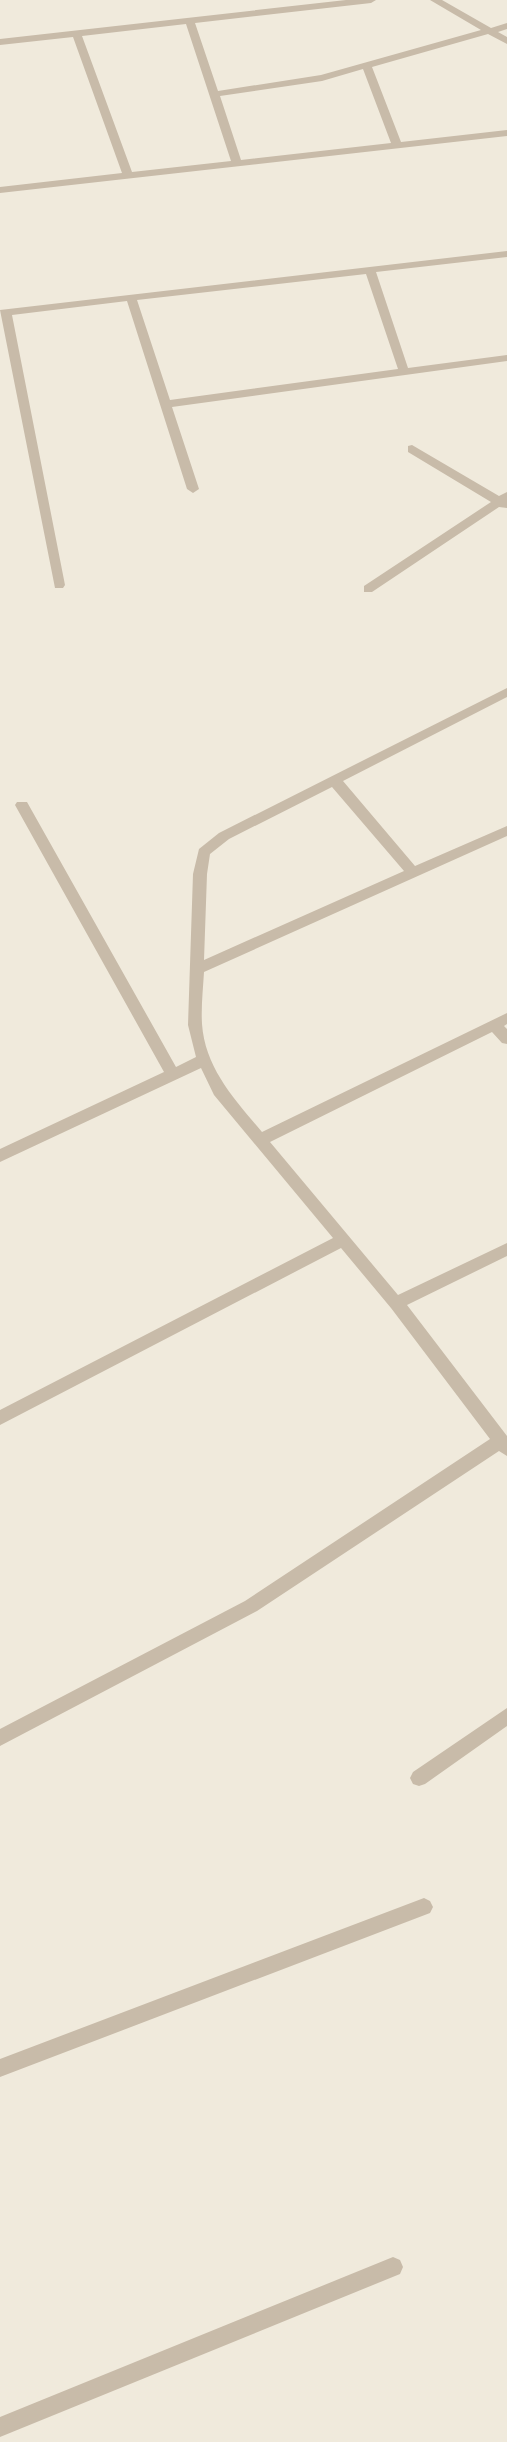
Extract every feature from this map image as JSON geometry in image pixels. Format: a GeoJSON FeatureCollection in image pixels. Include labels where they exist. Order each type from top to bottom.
{"type":"FeatureCollection","features":[{"type":"Feature","properties":{"kind":"street"},"geometry":{"type":"LineString","coordinates":[[0,42],[371,0]]}},
{"type":"Feature","properties":{"kind":"street"},"geometry":{"type":"LineString","coordinates":[[435,0],[507,41]]}},
{"type":"Feature","properties":{"kind":"street"},"geometry":{"type":"LineString","coordinates":[[189,20],[237,163]]}},
{"type":"Feature","properties":{"kind":"street"},"geometry":{"type":"LineString","coordinates":[[214,94],[288,85],[366,66],[507,26]]}},
{"type":"Feature","properties":{"kind":"street"},"geometry":{"type":"LineString","coordinates":[[76,33],[128,175]]}},
{"type":"Feature","properties":{"kind":"street"},"geometry":{"type":"LineString","coordinates":[[366,66],[397,145]]}},
{"type":"Feature","properties":{"kind":"street"},"geometry":{"type":"LineString","coordinates":[[0,190],[507,133]]}},
{"type":"Feature","properties":{"kind":"street"},"geometry":{"type":"LineString","coordinates":[[59,585],[3,313],[507,254]]}},
{"type":"Feature","properties":{"kind":"street"},"geometry":{"type":"LineString","coordinates":[[370,270],[405,372]]}},
{"type":"Feature","properties":{"kind":"street"},"geometry":{"type":"LineString","coordinates":[[131,298],[193,489]]}},
{"type":"Feature","properties":{"kind":"street"},"geometry":{"type":"LineString","coordinates":[[165,404],[507,358]]}},
{"type":"Feature","properties":{"kind":"street"},"geometry":{"type":"LineString","coordinates":[[368,589],[504,501],[412,450]]}},
{"type":"Feature","properties":{"kind":"street"},"geometry":{"type":"LineString","coordinates":[[0,1738],[251,1606],[504,1445],[396,1303],[219,1091],[204,1060],[195,1025],[200,874],[204,852],[224,836],[507,692]]}},
{"type":"Feature","properties":{"kind":"street"},"geometry":{"type":"LineString","coordinates":[[335,781],[413,873]]}},
{"type":"Feature","properties":{"kind":"street"},"geometry":{"type":"LineString","coordinates":[[22,805],[173,1075]]}},
{"type":"Feature","properties":{"kind":"street"},"geometry":{"type":"LineString","coordinates":[[197,969],[507,831]]}},
{"type":"Feature","properties":{"kind":"street"},"geometry":{"type":"LineString","coordinates":[[260,1140],[501,1021],[507,1039]]}},
{"type":"Feature","properties":{"kind":"street"},"geometry":{"type":"LineString","coordinates":[[0,1155],[204,1060]]}},
{"type":"Feature","properties":{"kind":"street"},"geometry":{"type":"LineString","coordinates":[[0,1418],[344,1240]]}},
{"type":"Feature","properties":{"kind":"street"},"geometry":{"type":"LineString","coordinates":[[396,1303],[507,1249]]}},
{"type":"Feature","properties":{"kind":"street"},"geometry":{"type":"LineString","coordinates":[[420,1778],[507,1716]]}},
{"type":"Feature","properties":{"kind":"street"},"geometry":{"type":"LineString","coordinates":[[0,2068],[424,1908]]}},
{"type":"Feature","properties":{"kind":"street"},"geometry":{"type":"LineString","coordinates":[[0,2427],[393,2267]]}}]}
